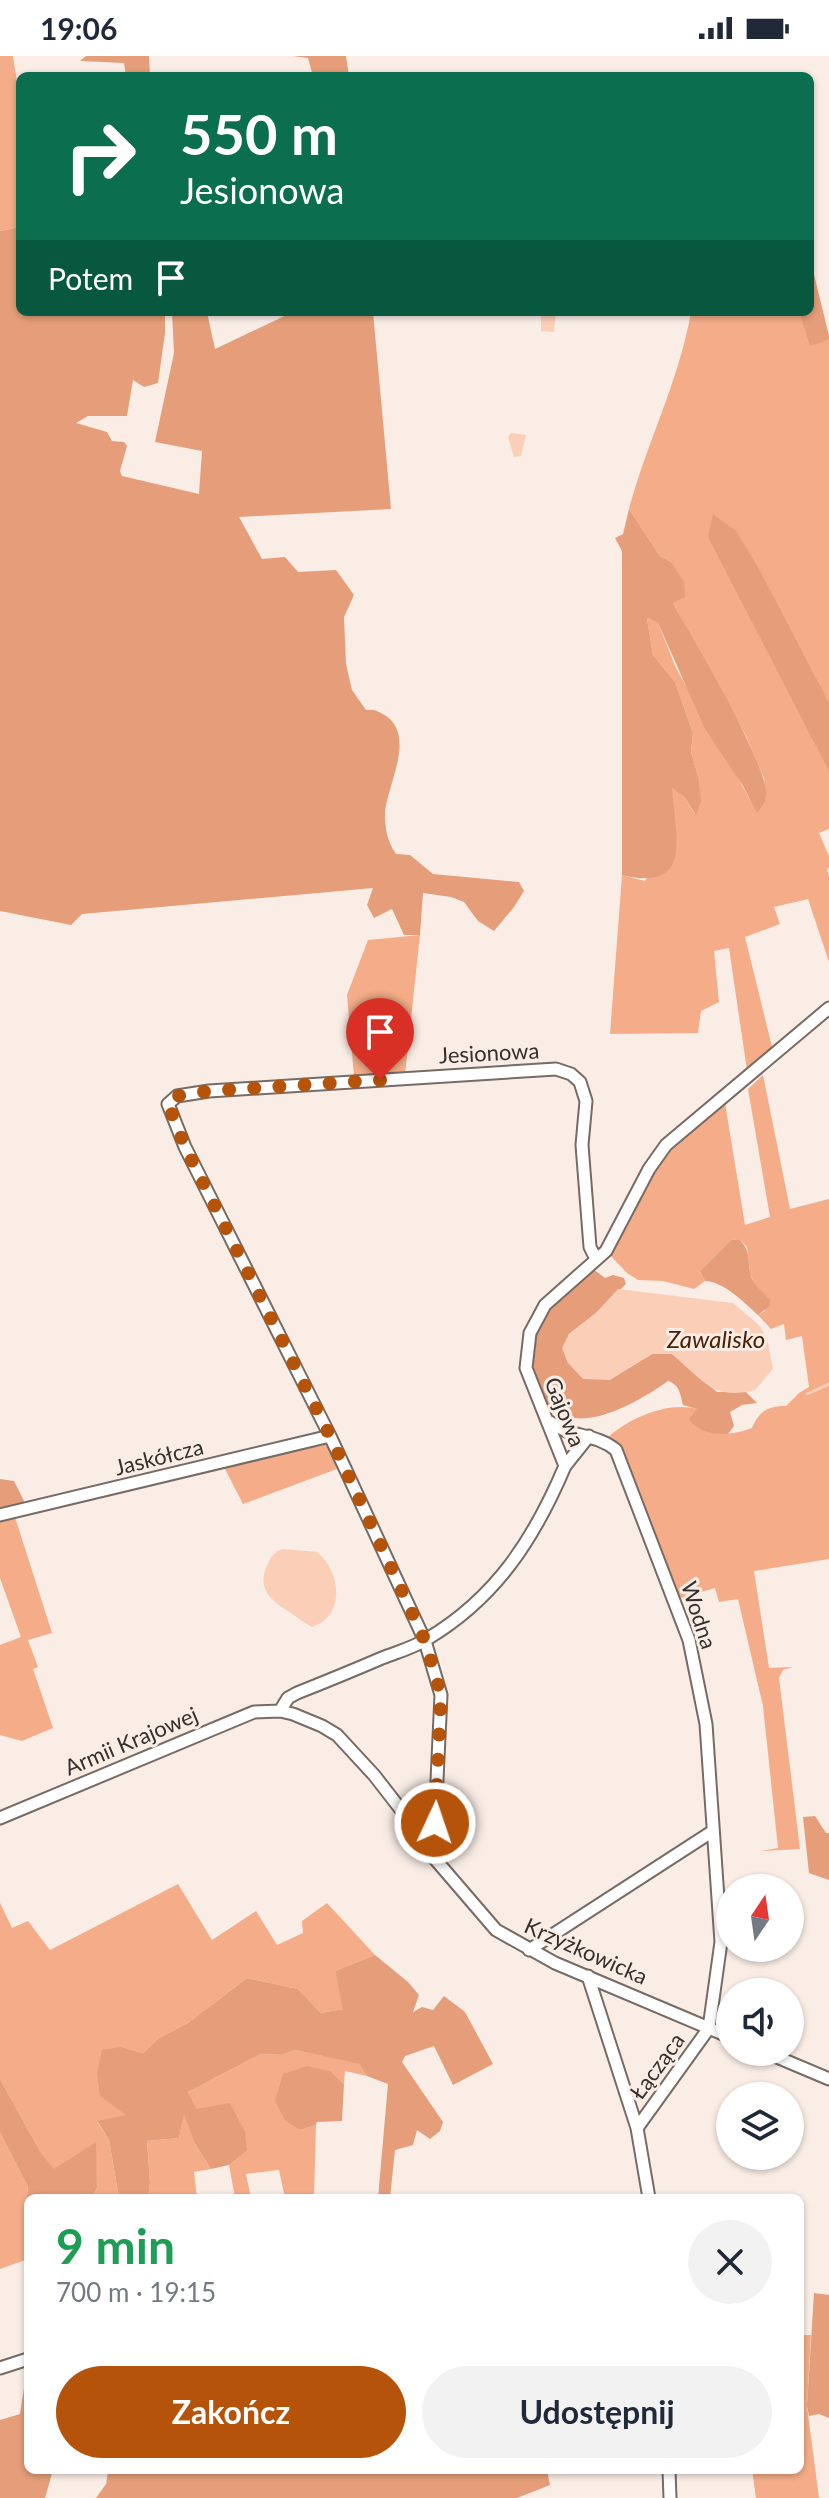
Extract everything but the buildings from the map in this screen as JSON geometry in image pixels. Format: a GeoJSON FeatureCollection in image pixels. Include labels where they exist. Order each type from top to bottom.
{"type":"FeatureCollection","features":[{"type":"Feature","properties":{"kind":"street","name":"Gajowa"},"geometry":{"type":"LineString","coordinates":[[280,1711],[288,1698],[297,1693],[425,1641],[460,1616],[523,1551],[565,1466],[526,1368],[530,1333],[545,1305],[606,1251],[649,1169],[666,1145],[829,1008]]}},
{"type":"Feature","properties":{"kind":"street","name":"Jesionowa"},"geometry":{"type":"LineString","coordinates":[[429,1852],[434,1844],[441,1695],[425,1641],[172,1119],[168,1104],[173,1098],[209,1091],[556,1069],[565,1071],[580,1082],[586,1101],[582,1145],[590,1247],[596,1259]]}},
{"type":"Feature","properties":{"kind":"street","name":"Wodna"},"geometry":{"type":"LineString","coordinates":[[547,1420],[559,1429],[606,1442],[616,1450],[689,1640],[706,1724],[721,1942],[709,2028]]}},
{"type":"Feature","properties":{"kind":"street"},"geometry":{"type":"LineString","coordinates":[[565,1466],[589,1436]]}},
{"type":"Feature","properties":{"kind":"street","name":"Jaskółcza"},"geometry":{"type":"LineString","coordinates":[[0,1515],[328,1437]]}},
{"type":"Feature","properties":{"kind":"street","name":"Armii Krajowej"},"geometry":{"type":"LineString","coordinates":[[0,1818],[254,1712],[280,1711]]}},
{"type":"Feature","properties":{"kind":"street","name":"Krzyżkowicka"},"geometry":{"type":"LineString","coordinates":[[280,1711],[322,1726],[347,1745],[386,1790],[429,1852],[496,1930],[529,1950],[716,2031]]}},
{"type":"Feature","properties":{"kind":"street"},"geometry":{"type":"LineString","coordinates":[[529,1950],[713,1831]]}},
{"type":"Feature","properties":{"kind":"street"},"geometry":{"type":"LineString","coordinates":[[588,1976],[637,2128],[648,2194]]}},
{"type":"Feature","properties":{"kind":"street","name":"Łącząca"},"geometry":{"type":"LineString","coordinates":[[637,2128],[709,2028]]}},
{"type":"Feature","properties":{"kind":"street"},"geometry":{"type":"LineString","coordinates":[[798,2066],[829,2079]]}},
{"type":"Feature","properties":{"kind":"street"},"geometry":{"type":"LineString","coordinates":[[0,2368],[24,2360]]}},
{"type":"Feature","properties":{"kind":"street"},"geometry":{"type":"LineString","coordinates":[[669,2474],[670,2498]]}},
{"type":"Feature","properties":{"kind":"shaded area"},"geometry":{"type":"Polygon","coordinates":[[[0,56],[13,56],[16,75],[16,228],[0,231],[0,56]]]}},
{"type":"Feature","properties":{"kind":"shaded area"},"geometry":{"type":"Polygon","coordinates":[[[86,56],[149,56],[150,72],[125,72],[124,63],[80,61],[86,56]]]}},
{"type":"Feature","properties":{"kind":"shaded area"},"geometry":{"type":"Polygon","coordinates":[[[293,56],[346,56],[348,72],[312,72],[308,58],[293,56]]]}},
{"type":"Feature","properties":{"kind":"shaded area"},"geometry":{"type":"Polygon","coordinates":[[[16,228],[16,316],[165,316],[158,383],[144,387],[133,380],[127,416],[88,416],[76,423],[107,432],[112,441],[124,442],[127,446],[120,471],[122,476],[199,494],[202,451],[155,442],[174,353],[172,316],[208,316],[215,349],[285,316],[373,316],[391,509],[239,517],[262,559],[285,557],[298,572],[336,570],[354,595],[344,617],[346,664],[352,690],[366,710],[383,714],[393,723],[400,746],[385,813],[390,844],[396,854],[410,855],[433,874],[519,882],[524,891],[494,931],[478,921],[464,902],[423,893],[420,935],[404,935],[392,909],[374,918],[367,905],[373,888],[82,914],[71,925],[0,911],[0,231],[16,228]]]}},
{"type":"Feature","properties":{"kind":"shaded area"},"geometry":{"type":"Polygon","coordinates":[[[814,274],[829,340],[810,346],[800,316],[814,316],[814,274]]]}},
{"type":"Feature","properties":{"kind":"shaded area"},"geometry":{"type":"Polygon","coordinates":[[[690,316],[800,316],[810,345],[829,340],[829,829],[819,833],[829,856],[829,962],[808,899],[774,907],[780,924],[745,937],[774,1055],[748,1077],[729,948],[714,951],[719,1002],[701,1011],[698,1033],[610,1034],[622,875],[645,881],[675,830],[671,787],[685,798],[695,814],[698,776],[691,752],[693,733],[675,682],[653,655],[647,618],[658,623],[676,668],[757,812],[766,798],[764,778],[746,736],[673,603],[671,562],[660,556],[629,509],[686,338],[690,316]]]}},
{"type":"Feature","properties":{"kind":"shaded area"},"geometry":{"type":"Polygon","coordinates":[[[629,509],[660,556],[671,562],[684,582],[685,597],[673,603],[744,732],[764,782],[766,797],[757,813],[705,729],[658,623],[647,618],[653,655],[675,682],[693,733],[691,752],[701,801],[696,815],[685,798],[672,788],[675,856],[670,868],[661,876],[645,878],[622,875],[622,551],[615,538],[623,534],[629,509]]]}},
{"type":"Feature","properties":{"kind":"shaded area"},"geometry":{"type":"Polygon","coordinates":[[[713,514],[736,531],[829,703],[829,771],[708,537],[713,514]]]}},
{"type":"Feature","properties":{"kind":"shaded area"},"geometry":{"type":"Polygon","coordinates":[[[420,935],[405,1075],[354,1076],[347,995],[368,940],[420,935]]]}},
{"type":"Feature","properties":{"kind":"shaded area"},"geometry":{"type":"Polygon","coordinates":[[[763,1075],[790,1209],[829,1199],[829,1559],[754,1571],[769,1668],[793,1667],[783,1670],[779,1678],[800,1849],[760,1851],[778,1848],[763,1706],[738,1599],[719,1602],[715,1588],[674,1600],[627,1461],[608,1437],[650,1412],[675,1407],[698,1409],[698,1428],[705,1431],[725,1434],[752,1428],[765,1411],[786,1406],[809,1387],[802,1336],[786,1340],[784,1324],[771,1329],[758,1315],[765,1311],[750,1273],[747,1247],[739,1239],[731,1240],[700,1271],[705,1281],[694,1289],[663,1281],[638,1280],[606,1251],[649,1169],[724,1097],[745,1225],[770,1217],[748,1089],[763,1075]]]}},
{"type":"Feature","properties":{"kind":"shaded area"},"geometry":{"type":"Polygon","coordinates":[[[739,1239],[748,1254],[753,1281],[770,1301],[770,1306],[758,1315],[726,1289],[705,1281],[700,1271],[731,1240],[739,1239]]]}},
{"type":"Feature","properties":{"kind":"shaded area"},"geometry":{"type":"Polygon","coordinates":[[[593,1269],[605,1278],[613,1275],[624,1278],[626,1284],[569,1334],[563,1348],[568,1363],[609,1380],[652,1354],[672,1354],[717,1392],[746,1392],[757,1403],[742,1405],[730,1412],[734,1426],[728,1434],[697,1427],[689,1419],[697,1409],[683,1405],[677,1387],[668,1381],[632,1403],[592,1417],[573,1418],[557,1412],[544,1398],[533,1361],[538,1329],[551,1308],[593,1269]]]}},
{"type":"Feature","properties":{"kind":"shaded area"},"geometry":{"type":"Polygon","coordinates":[[[328,1441],[342,1467],[243,1504],[223,1465],[328,1441]]]}},
{"type":"Feature","properties":{"kind":"shaded area"},"geometry":{"type":"Polygon","coordinates":[[[0,1479],[14,1481],[27,1507],[0,1513],[0,1479]]]}},
{"type":"Feature","properties":{"kind":"shaded area"},"geometry":{"type":"Polygon","coordinates":[[[14,1514],[52,1633],[28,1640],[38,1667],[33,1669],[53,1728],[22,1741],[0,1735],[0,1645],[21,1637],[0,1578],[0,1519],[14,1514]]]}},
{"type":"Feature","properties":{"kind":"shaded area"},"geometry":{"type":"Polygon","coordinates":[[[815,1816],[829,1833],[829,1880],[809,1873],[803,1817],[815,1816]]]}},
{"type":"Feature","properties":{"kind":"shaded area"},"geometry":{"type":"Polygon","coordinates":[[[178,1884],[212,1940],[256,1911],[277,1945],[303,1933],[302,1921],[327,1903],[375,1955],[335,1971],[344,2009],[321,2013],[298,1989],[247,1978],[188,2023],[159,2038],[143,2053],[122,2047],[127,2116],[97,2122],[109,2140],[118,2194],[93,2194],[97,2188],[95,2143],[54,2170],[41,2153],[0,2079],[0,1903],[12,1928],[28,1921],[50,1950],[178,1884]]]}},
{"type":"Feature","properties":{"kind":"shaded area"},"geometry":{"type":"Polygon","coordinates":[[[375,1955],[419,1995],[413,2012],[422,2007],[433,2010],[444,1996],[465,2012],[493,2064],[453,2085],[434,2046],[405,2056],[402,2062],[443,2122],[440,2131],[430,2139],[417,2130],[413,2145],[395,2150],[390,2194],[378,2194],[388,2084],[367,2076],[360,2064],[295,2050],[282,2055],[261,2054],[188,2092],[196,2109],[230,2103],[245,2132],[247,2151],[229,2165],[211,2169],[194,2142],[184,2114],[179,2138],[147,2141],[148,2194],[118,2194],[109,2140],[97,2121],[126,2115],[100,2096],[97,2073],[102,2050],[122,2047],[143,2053],[159,2038],[188,2023],[247,1978],[298,1989],[321,2013],[343,2009],[335,1971],[375,1955]]]}},
{"type":"Feature","properties":{"kind":"shaded area"},"geometry":{"type":"Polygon","coordinates":[[[295,2050],[363,2064],[367,2076],[345,2071],[344,2084],[332,2072],[300,2130],[316,2125],[314,2194],[284,2194],[279,2170],[246,2174],[250,2194],[234,2194],[229,2165],[247,2151],[195,2110],[188,2092],[261,2054],[282,2055],[295,2050]]]}},
{"type":"Feature","properties":{"kind":"shaded area"},"geometry":{"type":"Polygon","coordinates":[[[307,2066],[332,2072],[344,2084],[342,2121],[317,2122],[300,2130],[285,2120],[275,2101],[283,2074],[307,2066]]]}},
{"type":"Feature","properties":{"kind":"shaded area"},"geometry":{"type":"Polygon","coordinates":[[[0,2079],[41,2153],[54,2169],[96,2142],[97,2188],[93,2194],[27,2194],[28,2187],[0,2132],[0,2079]]]}},
{"type":"Feature","properties":{"kind":"shaded area"},"geometry":{"type":"Polygon","coordinates":[[[184,2112],[194,2142],[211,2169],[194,2172],[197,2194],[148,2194],[147,2141],[179,2138],[184,2112]]]}},
{"type":"Feature","properties":{"kind":"shaded area"},"geometry":{"type":"Polygon","coordinates":[[[0,2132],[28,2187],[27,2194],[24,2194],[24,2260],[0,2269],[0,2132]]]}},
{"type":"Feature","properties":{"kind":"shaded area"},"geometry":{"type":"Polygon","coordinates":[[[814,2293],[829,2295],[829,2418],[819,2414],[809,2416],[807,2406],[814,2293]]]}},
{"type":"Feature","properties":{"kind":"shaded area"},"geometry":{"type":"Polygon","coordinates":[[[804,2335],[811,2335],[807,2406],[819,2498],[756,2498],[753,2474],[804,2474],[804,2335]]]}},
{"type":"Feature","properties":{"kind":"shaded area"},"geometry":{"type":"Polygon","coordinates":[[[24,2388],[24,2474],[52,2474],[45,2498],[0,2498],[0,2420],[20,2414],[24,2388]]]}},
{"type":"Feature","properties":{"kind":"shaded area"},"geometry":{"type":"Polygon","coordinates":[[[108,2474],[548,2474],[550,2485],[517,2498],[96,2498],[106,2484],[108,2474]]]}},
{"type":"Feature","properties":{"kind":"water"},"geometry":{"type":"Polygon","coordinates":[[[541,316],[556,316],[554,332],[541,331],[541,316]]]}},
{"type":"Feature","properties":{"kind":"water"},"geometry":{"type":"Polygon","coordinates":[[[511,433],[526,435],[521,456],[514,457],[508,437],[511,433]]]}},
{"type":"Feature","properties":{"kind":"water","name":"Zawalisko"},"geometry":{"type":"Polygon","coordinates":[[[618,1289],[733,1303],[759,1325],[767,1338],[773,1369],[755,1390],[740,1393],[728,1393],[709,1386],[672,1354],[652,1354],[610,1380],[583,1379],[568,1363],[562,1348],[569,1334],[596,1313],[618,1289]]]}},
{"type":"Feature","properties":{"kind":"water"},"geometry":{"type":"Polygon","coordinates":[[[282,1549],[317,1552],[331,1570],[335,1581],[335,1603],[323,1621],[312,1627],[279,1605],[265,1590],[266,1568],[274,1554],[282,1549]]]}},
{"type":"Feature","properties":{"kind":"waterway"},"geometry":{"type":"LineString","coordinates":[[807,1394],[829,1384]]}},
{"type":"Feature","properties":{"kind":"route"},"geometry":{"type":"LineString","coordinates":[[380,1080],[209,1091],[177,1096],[168,1104],[185,1147],[363,1505],[425,1641],[441,1695],[435,1823]]}}]}
